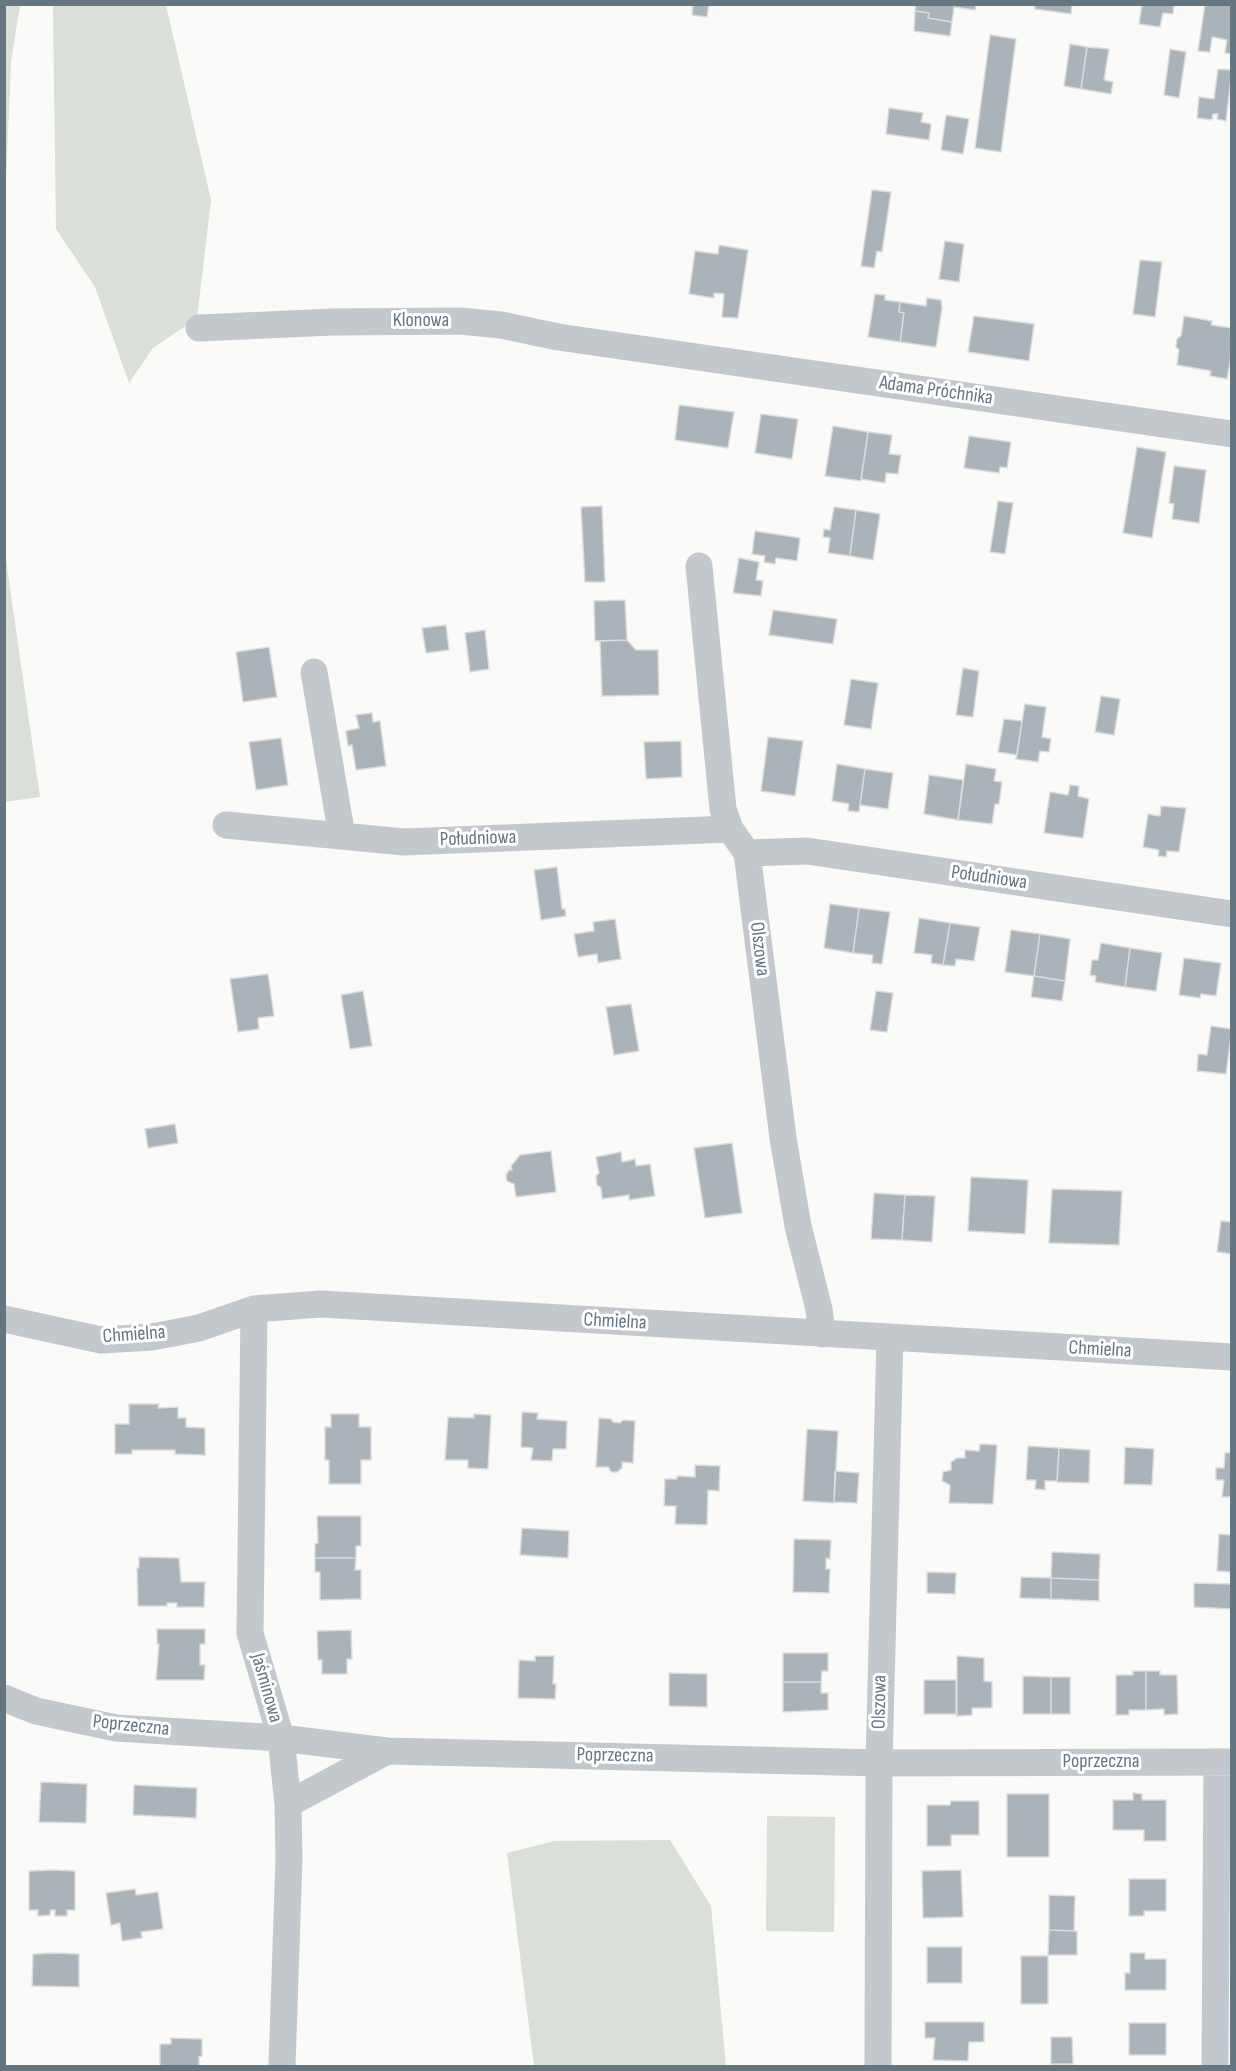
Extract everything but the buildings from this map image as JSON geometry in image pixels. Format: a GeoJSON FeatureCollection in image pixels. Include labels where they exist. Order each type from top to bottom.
{"type":"FeatureCollection","features":[{"type":"Feature","properties":{"kind":"street","name":"Klonowa"},"geometry":{"type":"LineString","coordinates":[[200,328],[333,322],[460,321],[642,349]]}},
{"type":"Feature","properties":{"kind":"street","name":"Adama Próchnika"},"geometry":{"type":"LineString","coordinates":[[642,349],[1232,434]]}},
{"type":"Feature","properties":{"kind":"street","name":"Olszowa"},"geometry":{"type":"LineString","coordinates":[[699,566],[723,809],[730,829],[747,853],[783,1138],[798,1226],[819,1309],[822,1334]]}},
{"type":"Feature","properties":{"kind":"street"},"geometry":{"type":"LineString","coordinates":[[314,672],[342,836]]}},
{"type":"Feature","properties":{"kind":"street","name":"Południowa"},"geometry":{"type":"LineString","coordinates":[[226,825],[404,842],[730,829]]}},
{"type":"Feature","properties":{"kind":"street","name":"Południowa"},"geometry":{"type":"LineString","coordinates":[[747,853],[807,851],[1232,914]]}},
{"type":"Feature","properties":{"kind":"street","name":"Chmielna"},"geometry":{"type":"LineString","coordinates":[[4,1319],[102,1340],[152,1337],[199,1328],[254,1309],[321,1304],[1232,1357]]}},
{"type":"Feature","properties":{"kind":"street","name":"Jaśminowa"},"geometry":{"type":"LineString","coordinates":[[254,1309],[250,1633],[281,1738],[288,1803],[289,1858],[282,2067]]}},
{"type":"Feature","properties":{"kind":"street","name":"Olszowa"},"geometry":{"type":"LineString","coordinates":[[878,2067],[879,1763],[890,1338]]}},
{"type":"Feature","properties":{"kind":"street","name":"Poprzeczna"},"geometry":{"type":"LineString","coordinates":[[4,1698],[36,1711],[116,1728],[281,1738],[387,1751],[879,1763],[1224,1762]]}},
{"type":"Feature","properties":{"kind":"street"},"geometry":{"type":"LineString","coordinates":[[288,1803],[387,1751]]}},
{"type":"Feature","properties":{"kind":"street"},"geometry":{"type":"LineString","coordinates":[[1215,2067],[1224,1762]]}},
{"type":"Feature","properties":{"kind":"shaded area"},"geometry":{"type":"Polygon","coordinates":[[[5,4],[20,5],[11,62],[5,206],[5,4]]]}},
{"type":"Feature","properties":{"kind":"shaded area"},"geometry":{"type":"Polygon","coordinates":[[[53,5],[166,5],[211,200],[197,318],[153,348],[129,383],[95,287],[56,229],[53,5]]]}},
{"type":"Feature","properties":{"kind":"shaded area"},"geometry":{"type":"Polygon","coordinates":[[[5,553],[40,797],[4,802],[5,553]]]}},
{"type":"Feature","properties":{"kind":"shaded area"},"geometry":{"type":"Polygon","coordinates":[[[767,1816],[835,1817],[834,1932],[766,1931],[767,1816]]]}},
{"type":"Feature","properties":{"kind":"shaded area"},"geometry":{"type":"Polygon","coordinates":[[[670,1840],[711,1906],[726,2066],[534,2066],[507,1853],[554,1841],[670,1840]]]}}]}
